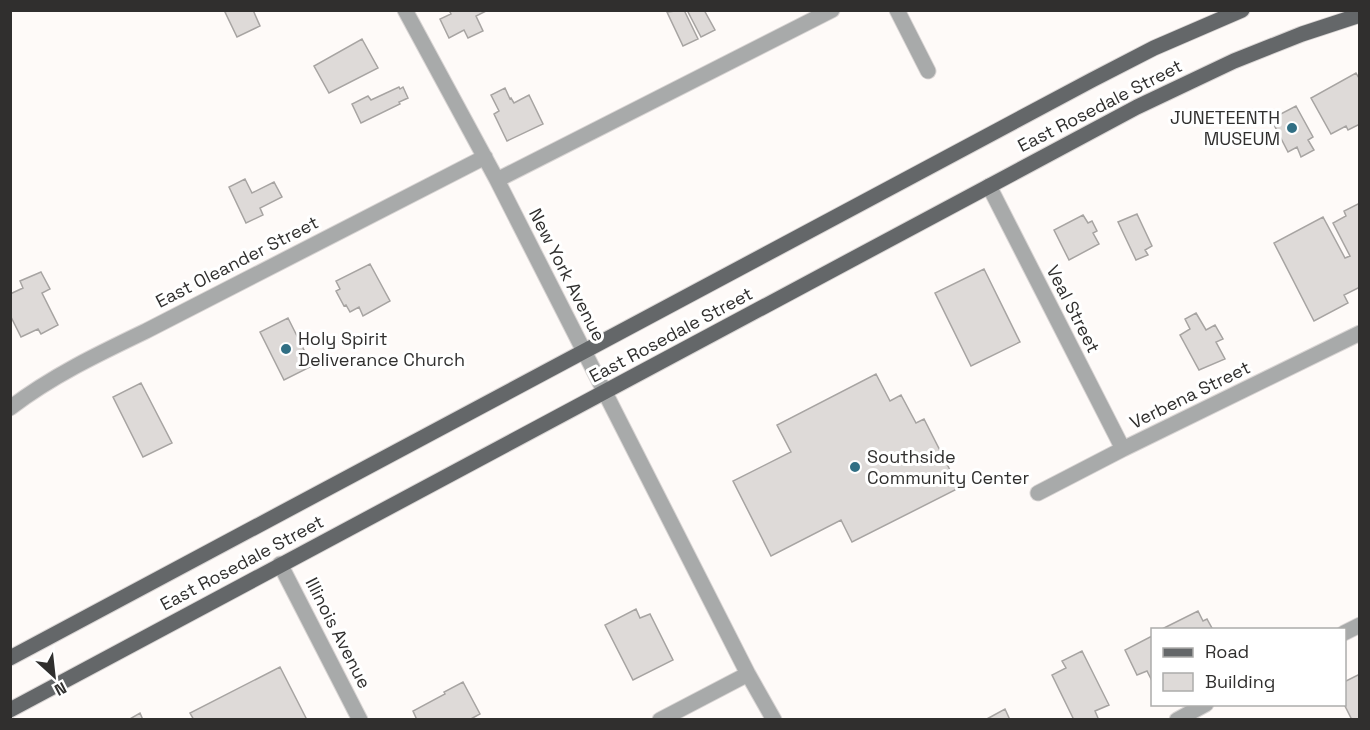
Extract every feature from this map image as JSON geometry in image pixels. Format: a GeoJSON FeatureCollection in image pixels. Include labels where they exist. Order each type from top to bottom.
{"type":"FeatureCollection","features":[{"type":"Feature","properties":{"kind":"main road","name":"East Rosedale Street"},"geometry":{"type":"LineString","coordinates":[[10,658],[1092,80],[1154,48],[1242,10]]}},
{"type":"Feature","properties":{"kind":"main road","name":"East Rosedale Street"},"geometry":{"type":"LineString","coordinates":[[10,710],[1137,107],[1234,61],[1302,34],[1359,15]]}},
{"type":"Feature","properties":{"kind":"street","name":"New York Avenue"},"geometry":{"type":"LineString","coordinates":[[405,10],[497,180],[748,674],[774,720]]}},
{"type":"Feature","properties":{"kind":"street"},"geometry":{"type":"LineString","coordinates":[[497,180],[832,10]]}},
{"type":"Feature","properties":{"kind":"street"},"geometry":{"type":"LineString","coordinates":[[897,10],[928,71]]}},
{"type":"Feature","properties":{"kind":"street","name":"East Oleander Street"},"geometry":{"type":"LineString","coordinates":[[10,408],[36,389],[90,358],[485,157]]}},
{"type":"Feature","properties":{"kind":"street","name":"Veal Street"},"geometry":{"type":"LineString","coordinates":[[989,186],[1123,449]]}},
{"type":"Feature","properties":{"kind":"street","name":"Verbena Street"},"geometry":{"type":"LineString","coordinates":[[1038,493],[1359,333]]}},
{"type":"Feature","properties":{"kind":"street","name":"Illinois Avenue"},"geometry":{"type":"LineString","coordinates":[[280,564],[360,720]]}},
{"type":"Feature","properties":{"kind":"street"},"geometry":{"type":"LineString","coordinates":[[660,720],[748,674]]}},
{"type":"Feature","properties":{"kind":"street"},"geometry":{"type":"LineString","coordinates":[[1178,720],[1204,706]]}},
{"type":"Feature","properties":{"kind":"building"},"geometry":{"type":"Polygon","coordinates":[[[253,10],[260,26],[237,37],[225,12],[253,10]]]}},
{"type":"Feature","properties":{"kind":"building"},"geometry":{"type":"Polygon","coordinates":[[[449,10],[488,10],[476,16],[483,31],[468,38],[464,30],[449,38],[440,19],[451,14],[449,10]]]}},
{"type":"Feature","properties":{"kind":"building"},"geometry":{"type":"Polygon","coordinates":[[[684,10],[698,39],[683,46],[667,12],[684,10]]]}},
{"type":"Feature","properties":{"kind":"building"},"geometry":{"type":"Polygon","coordinates":[[[687,10],[704,10],[715,30],[701,37],[687,10]]]}},
{"type":"Feature","properties":{"kind":"building"},"geometry":{"type":"Polygon","coordinates":[[[362,39],[378,68],[329,93],[314,66],[362,39]]]}},
{"type":"Feature","properties":{"kind":"building"},"geometry":{"type":"Polygon","coordinates":[[[1356,73],[1360,80],[1360,124],[1348,130],[1346,126],[1331,134],[1311,98],[1356,73]]]}},
{"type":"Feature","properties":{"kind":"building"},"geometry":{"type":"Polygon","coordinates":[[[399,87],[400,89],[403,87],[408,98],[361,123],[352,104],[368,96],[371,100],[399,87]]]}},
{"type":"Feature","properties":{"kind":"building"},"geometry":{"type":"Polygon","coordinates":[[[505,88],[514,103],[529,95],[543,124],[507,141],[494,114],[499,111],[491,95],[505,88]]]}},
{"type":"Feature","properties":{"kind":"building","name":"JUNETEENTH MUSEUM"},"geometry":{"type":"Polygon","coordinates":[[[1296,106],[1313,137],[1308,140],[1314,150],[1301,157],[1297,147],[1288,152],[1271,119],[1296,106]]]}},
{"type":"Feature","properties":{"kind":"building"},"geometry":{"type":"Polygon","coordinates":[[[245,179],[252,193],[274,182],[282,197],[260,208],[263,215],[246,223],[229,187],[245,179]]]}},
{"type":"Feature","properties":{"kind":"building"},"geometry":{"type":"Polygon","coordinates":[[[1360,203],[1360,287],[1344,295],[1348,303],[1314,321],[1274,243],[1323,217],[1345,258],[1350,256],[1333,223],[1346,216],[1344,211],[1360,203]]]}},
{"type":"Feature","properties":{"kind":"building"},"geometry":{"type":"Polygon","coordinates":[[[1137,214],[1152,246],[1145,250],[1148,255],[1136,260],[1118,222],[1137,214]]]}},
{"type":"Feature","properties":{"kind":"building"},"geometry":{"type":"Polygon","coordinates":[[[1083,215],[1088,223],[1092,221],[1097,231],[1093,233],[1099,244],[1069,260],[1054,230],[1083,215]]]}},
{"type":"Feature","properties":{"kind":"building"},"geometry":{"type":"Polygon","coordinates":[[[370,264],[390,301],[363,316],[359,307],[350,312],[346,305],[344,306],[336,291],[340,289],[336,281],[370,264]]]}},
{"type":"Feature","properties":{"kind":"building"},"geometry":{"type":"Polygon","coordinates":[[[984,269],[1020,342],[971,366],[935,293],[984,269]]]}},
{"type":"Feature","properties":{"kind":"building"},"geometry":{"type":"Polygon","coordinates":[[[41,272],[50,289],[42,293],[58,325],[41,334],[38,329],[21,337],[10,315],[10,294],[23,288],[20,281],[41,272]]]}},
{"type":"Feature","properties":{"kind":"building"},"geometry":{"type":"Polygon","coordinates":[[[1196,313],[1206,330],[1215,325],[1223,339],[1216,342],[1225,359],[1199,370],[1180,335],[1190,329],[1185,319],[1196,313]]]}},
{"type":"Feature","properties":{"kind":"building","name":"Holy Spirit Deliverance Church"},"geometry":{"type":"Polygon","coordinates":[[[288,318],[312,366],[284,380],[260,332],[288,318]]]}},
{"type":"Feature","properties":{"kind":"building","name":"Southside Community Center"},"geometry":{"type":"Polygon","coordinates":[[[876,374],[890,401],[901,395],[916,423],[924,419],[959,488],[852,542],[841,520],[771,556],[733,481],[791,452],[777,425],[876,374]]]}},
{"type":"Feature","properties":{"kind":"building"},"geometry":{"type":"Polygon","coordinates":[[[141,383],[172,443],[143,457],[113,397],[141,383]]]}},
{"type":"Feature","properties":{"kind":"building"},"geometry":{"type":"Polygon","coordinates":[[[636,609],[640,618],[650,614],[673,660],[633,680],[605,625],[636,609]]]}},
{"type":"Feature","properties":{"kind":"building"},"geometry":{"type":"Polygon","coordinates":[[[1198,611],[1203,621],[1207,619],[1212,628],[1164,628],[1198,611]]]}},
{"type":"Feature","properties":{"kind":"building"},"geometry":{"type":"Polygon","coordinates":[[[1151,637],[1151,679],[1147,671],[1137,675],[1125,650],[1151,637]]]}},
{"type":"Feature","properties":{"kind":"building"},"geometry":{"type":"Polygon","coordinates":[[[1082,651],[1109,705],[1095,711],[1098,718],[1096,720],[1074,720],[1052,675],[1066,668],[1062,661],[1082,651]]]}},
{"type":"Feature","properties":{"kind":"building"},"geometry":{"type":"Polygon","coordinates":[[[280,667],[307,720],[194,720],[190,713],[280,667]]]}},
{"type":"Feature","properties":{"kind":"building"},"geometry":{"type":"Polygon","coordinates":[[[1360,674],[1360,720],[1352,720],[1345,706],[1346,681],[1360,674]]]}},
{"type":"Feature","properties":{"kind":"building"},"geometry":{"type":"Polygon","coordinates":[[[463,682],[480,714],[469,720],[417,720],[413,711],[463,682]]]}},
{"type":"Feature","properties":{"kind":"building"},"geometry":{"type":"Polygon","coordinates":[[[1005,709],[1010,720],[985,720],[1005,709]]]}},
{"type":"Feature","properties":{"kind":"building"},"geometry":{"type":"Polygon","coordinates":[[[140,713],[143,720],[128,720],[140,713]]]}},
{"type":"Feature","properties":{"kind":"place","name":"JUNETEENTH MUSEUM"},"geometry":{"type":"Point","coordinates":[1292,128]}},
{"type":"Feature","properties":{"kind":"place","name":"Holy Spirit Deliverance Church"},"geometry":{"type":"Point","coordinates":[286,349]}},
{"type":"Feature","properties":{"kind":"place","name":"Southside Community Center"},"geometry":{"type":"Point","coordinates":[855,467]}}]}
